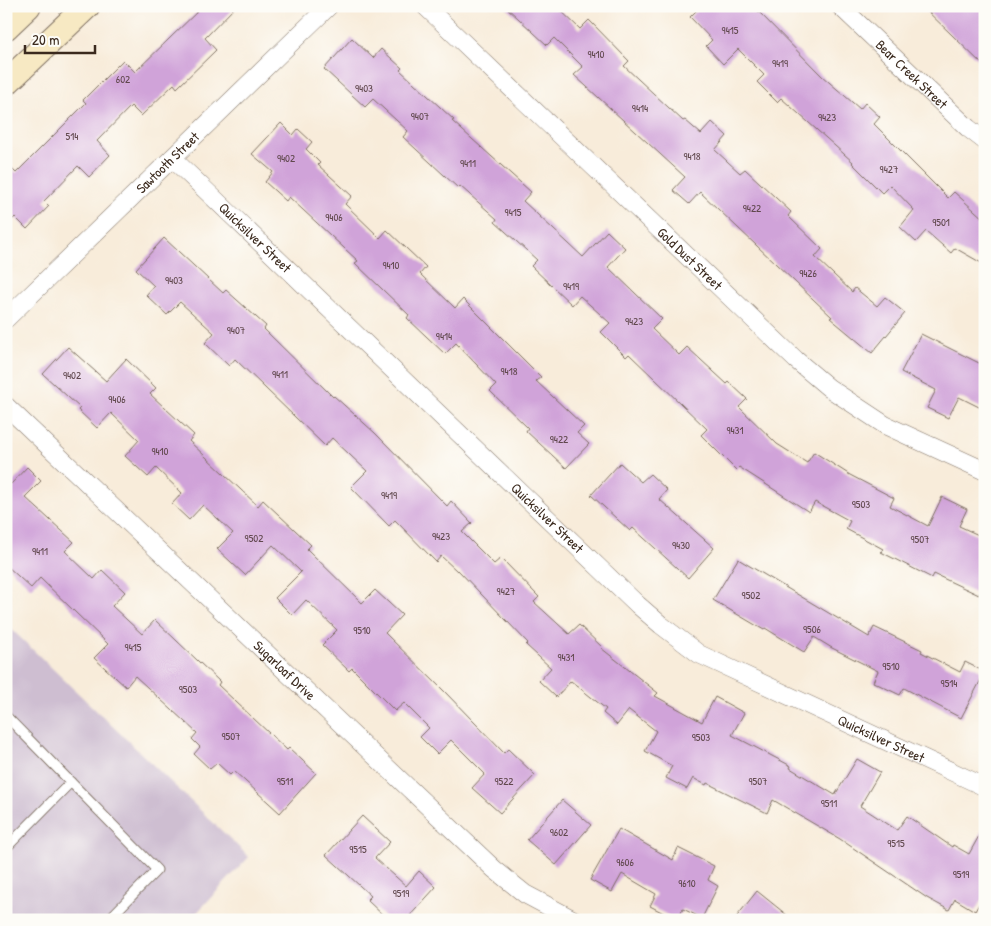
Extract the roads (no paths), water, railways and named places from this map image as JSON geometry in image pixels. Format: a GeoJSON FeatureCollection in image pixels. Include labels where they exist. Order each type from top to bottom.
{"type":"FeatureCollection","features":[{"type":"Feature","properties":{"kind":"main road"},"geometry":{"type":"LineString","coordinates":[[6,27],[28,6]]}},
{"type":"Feature","properties":{"kind":"main road"},"geometry":{"type":"LineString","coordinates":[[6,83],[87,6]]}},
{"type":"Feature","properties":{"kind":"street","name":"Sawtooth Street"},"geometry":{"type":"LineString","coordinates":[[6,319],[329,6]]}},
{"type":"Feature","properties":{"kind":"street","name":"Gold Dust Street"},"geometry":{"type":"LineString","coordinates":[[425,6],[796,360],[829,388],[885,425],[985,471]]}},
{"type":"Feature","properties":{"kind":"street","name":"Bear Creek Street"},"geometry":{"type":"LineString","coordinates":[[840,6],[968,128],[985,141]]}},
{"type":"Feature","properties":{"kind":"street","name":"Quicksilver Street"},"geometry":{"type":"LineString","coordinates":[[172,158],[624,592],[661,625],[699,654],[985,787]]}},
{"type":"Feature","properties":{"kind":"street","name":"Sugarloaf Drive"},"geometry":{"type":"LineString","coordinates":[[6,406],[494,869],[525,894],[574,920]]}},
{"type":"Feature","properties":{"kind":"lane"},"geometry":{"type":"LineString","coordinates":[[6,716],[157,870],[108,920]]}},
{"type":"Feature","properties":{"kind":"lane"},"geometry":{"type":"LineString","coordinates":[[6,848],[70,782]]}}]}
